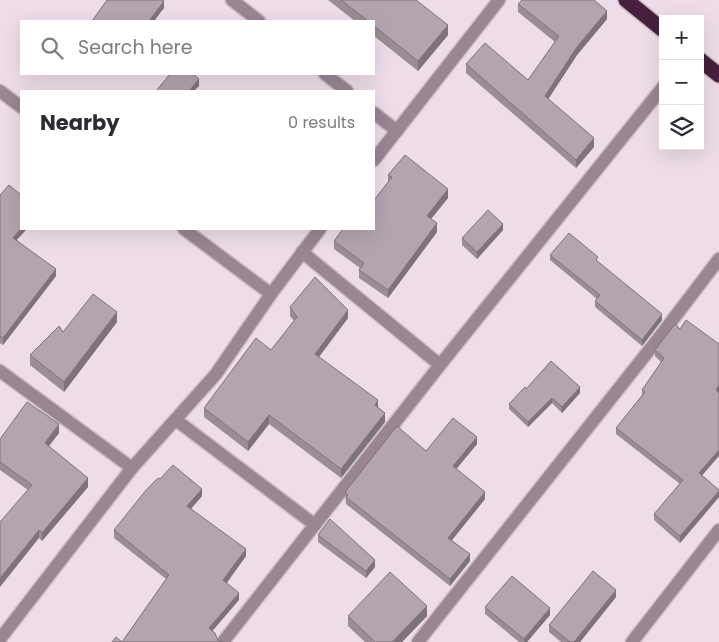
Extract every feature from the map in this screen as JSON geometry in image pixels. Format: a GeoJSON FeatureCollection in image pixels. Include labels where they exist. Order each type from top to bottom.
{"type":"FeatureCollection","features":[{"type":"Feature","properties":{"kind":"highway"},"geometry":{"type":"LineString","coordinates":[[626,0],[659,27]]}},
{"type":"Feature","properties":{"kind":"highway"},"geometry":{"type":"LineString","coordinates":[[704,63],[719,75]]}},
{"type":"Feature","properties":{"kind":"street"},"geometry":{"type":"LineString","coordinates":[[232,0],[258,20]]}},
{"type":"Feature","properties":{"kind":"street"},"geometry":{"type":"LineString","coordinates":[[375,159],[499,0]]}},
{"type":"Feature","properties":{"kind":"street"},"geometry":{"type":"LineString","coordinates":[[326,75],[346,90]]}},
{"type":"Feature","properties":{"kind":"street"},"geometry":{"type":"LineString","coordinates":[[0,91],[20,106]]}},
{"type":"Feature","properties":{"kind":"street"},"geometry":{"type":"LineString","coordinates":[[223,642],[440,365],[659,92]]}},
{"type":"Feature","properties":{"kind":"street"},"geometry":{"type":"LineString","coordinates":[[375,113],[397,131]]}},
{"type":"Feature","properties":{"kind":"street"},"geometry":{"type":"LineString","coordinates":[[185,230],[271,294]]}},
{"type":"Feature","properties":{"kind":"street"},"geometry":{"type":"LineString","coordinates":[[0,639],[132,468],[216,374],[271,294],[319,230]]}},
{"type":"Feature","properties":{"kind":"street"},"geometry":{"type":"LineString","coordinates":[[302,252],[440,365]]}},
{"type":"Feature","properties":{"kind":"street"},"geometry":{"type":"LineString","coordinates":[[418,642],[646,355],[719,259]]}},
{"type":"Feature","properties":{"kind":"street"},"geometry":{"type":"LineString","coordinates":[[0,371],[132,468]]}},
{"type":"Feature","properties":{"kind":"street"},"geometry":{"type":"LineString","coordinates":[[176,420],[315,525]]}},
{"type":"Feature","properties":{"kind":"street"},"geometry":{"type":"LineString","coordinates":[[632,642],[719,530]]}},
{"type":"Feature","properties":{"kind":"building"},"geometry":{"type":"Polygon","coordinates":[[[107,0],[164,1],[150,20],[93,20],[107,0]]]}},
{"type":"Feature","properties":{"kind":"building"},"geometry":{"type":"Polygon","coordinates":[[[341,0],[416,0],[448,25],[418,61],[375,27],[375,20],[367,20],[341,0]]]}},
{"type":"Feature","properties":{"kind":"building"},"geometry":{"type":"Polygon","coordinates":[[[522,0],[594,0],[607,11],[577,47],[545,96],[594,138],[576,160],[466,64],[485,43],[528,80],[559,36],[518,4],[522,0]]]}},
{"type":"Feature","properties":{"kind":"building"},"geometry":{"type":"Polygon","coordinates":[[[169,75],[194,75],[199,79],[190,90],[157,90],[169,75]]]}},
{"type":"Feature","properties":{"kind":"building"},"geometry":{"type":"Polygon","coordinates":[[[405,155],[448,189],[427,216],[437,223],[388,290],[359,270],[364,263],[334,241],[342,230],[375,230],[375,199],[392,177],[388,175],[405,155]]]}},
{"type":"Feature","properties":{"kind":"building"},"geometry":{"type":"Polygon","coordinates":[[[9,185],[20,194],[20,229],[13,238],[56,269],[3,338],[0,336],[0,195],[9,185]]]}},
{"type":"Feature","properties":{"kind":"building"},"geometry":{"type":"Polygon","coordinates":[[[488,210],[503,224],[477,252],[462,238],[488,210]]]}},
{"type":"Feature","properties":{"kind":"building"},"geometry":{"type":"Polygon","coordinates":[[[569,233],[598,257],[596,260],[662,314],[642,340],[595,301],[600,295],[550,255],[569,233]]]}},
{"type":"Feature","properties":{"kind":"building"},"geometry":{"type":"Polygon","coordinates":[[[315,277],[348,310],[315,354],[378,400],[375,405],[385,413],[341,469],[269,415],[248,442],[204,408],[256,338],[271,350],[297,317],[290,307],[315,277]]]}},
{"type":"Feature","properties":{"kind":"building"},"geometry":{"type":"Polygon","coordinates":[[[93,294],[117,312],[64,382],[30,355],[59,326],[63,332],[93,294]]]}},
{"type":"Feature","properties":{"kind":"building"},"geometry":{"type":"Polygon","coordinates":[[[686,320],[719,344],[719,385],[716,390],[719,393],[719,450],[699,473],[719,491],[680,536],[654,514],[683,480],[616,428],[645,392],[642,390],[664,358],[655,350],[675,324],[680,329],[686,320]]]}},
{"type":"Feature","properties":{"kind":"building"},"geometry":{"type":"Polygon","coordinates":[[[551,361],[580,387],[562,407],[552,398],[528,422],[509,404],[525,387],[526,389],[551,361]]]}},
{"type":"Feature","properties":{"kind":"building"},"geometry":{"type":"Polygon","coordinates":[[[27,402],[59,424],[45,443],[88,478],[42,533],[39,530],[0,578],[0,522],[32,485],[0,462],[0,439],[27,402]]]}},
{"type":"Feature","properties":{"kind":"building"},"geometry":{"type":"Polygon","coordinates":[[[453,418],[477,437],[453,466],[485,492],[448,538],[470,554],[450,579],[346,497],[348,495],[345,492],[397,426],[426,451],[453,418]]]}},
{"type":"Feature","properties":{"kind":"building"},"geometry":{"type":"Polygon","coordinates":[[[173,465],[202,489],[187,506],[246,549],[223,580],[239,593],[209,628],[215,633],[218,641],[225,642],[122,642],[169,575],[114,530],[147,489],[173,465]]]}},
{"type":"Feature","properties":{"kind":"building"},"geometry":{"type":"Polygon","coordinates":[[[330,519],[375,560],[366,571],[318,535],[330,519]]]}},
{"type":"Feature","properties":{"kind":"building"},"geometry":{"type":"Polygon","coordinates":[[[593,571],[616,590],[574,642],[570,642],[549,625],[593,571]]]}},
{"type":"Feature","properties":{"kind":"building"},"geometry":{"type":"Polygon","coordinates":[[[390,572],[427,606],[392,642],[375,642],[348,616],[390,572]]]}},
{"type":"Feature","properties":{"kind":"building"},"geometry":{"type":"Polygon","coordinates":[[[512,576],[550,608],[524,639],[485,607],[512,576]]]}},
{"type":"Feature","properties":{"kind":"building"},"geometry":{"type":"Polygon","coordinates":[[[116,637],[122,642],[112,642],[116,637]]]}}]}
